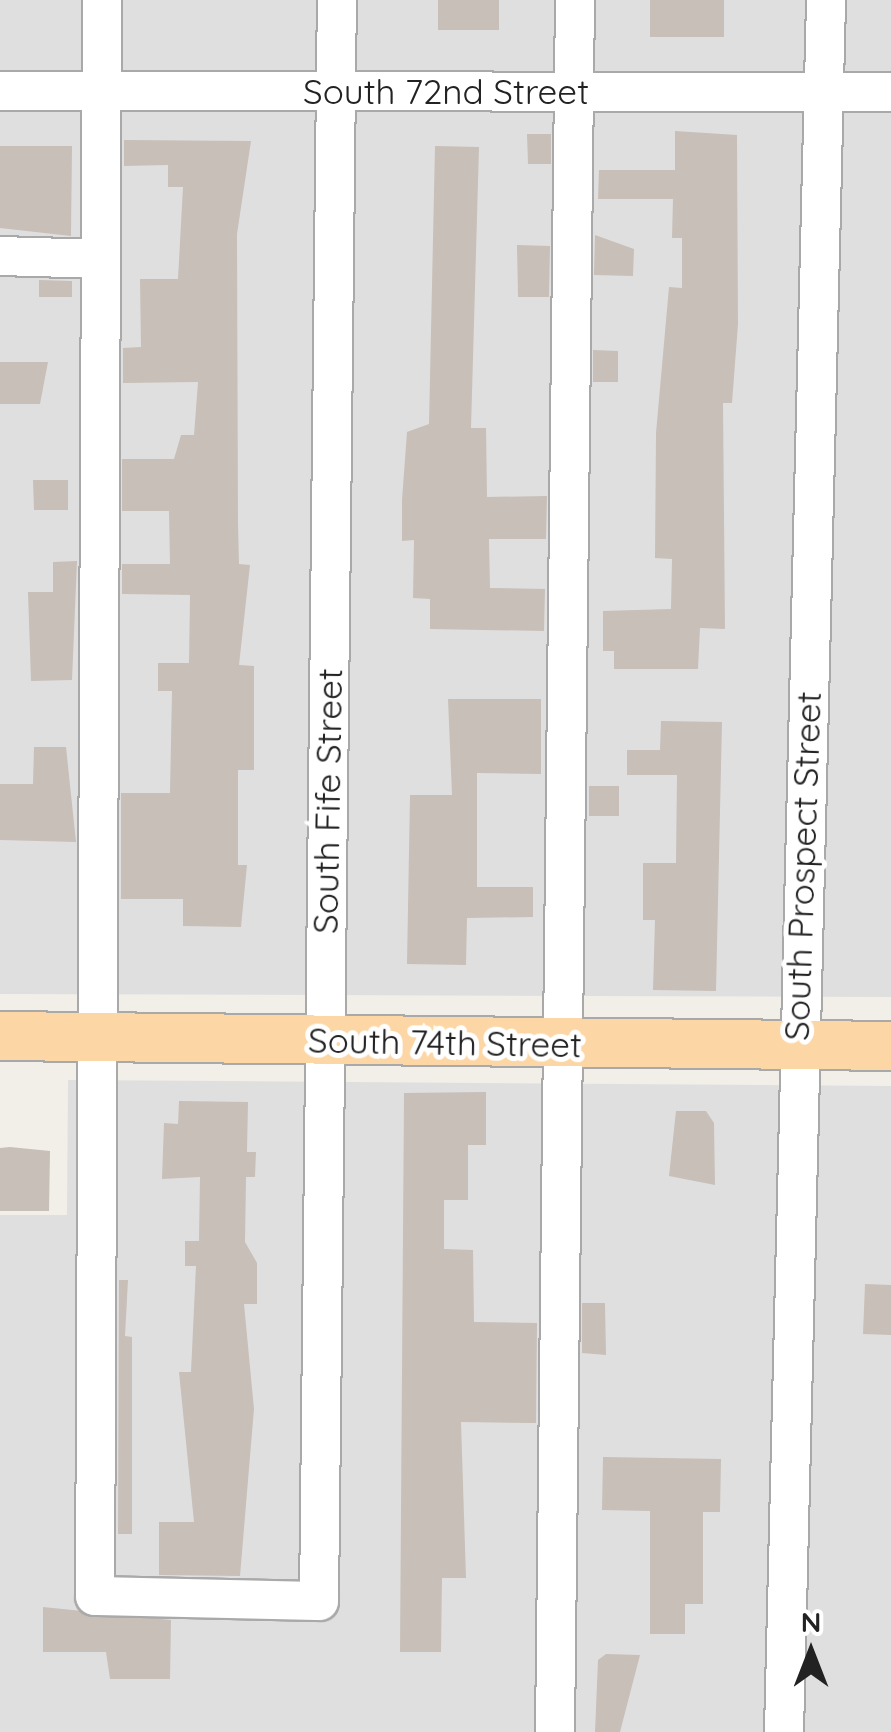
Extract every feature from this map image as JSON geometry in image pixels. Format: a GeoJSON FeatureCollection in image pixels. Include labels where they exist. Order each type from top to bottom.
{"type":"FeatureCollection","features":[{"type":"Feature","properties":{"kind":"main road","name":"South 74th Street"},"geometry":{"type":"LineString","coordinates":[[0,1036],[891,1046]]}},
{"type":"Feature","properties":{"kind":"street"},"geometry":{"type":"LineString","coordinates":[[97,1038],[102,0]]}},
{"type":"Feature","properties":{"kind":"street","name":"South Fife Street"},"geometry":{"type":"LineString","coordinates":[[97,1038],[94,1596],[318,1601],[337,0]]}},
{"type":"Feature","properties":{"kind":"street"},"geometry":{"type":"LineString","coordinates":[[555,1732],[566,1043],[575,0]]}},
{"type":"Feature","properties":{"kind":"street","name":"South Prospect Street"},"geometry":{"type":"LineString","coordinates":[[784,1732],[796,1045],[826,0]]}},
{"type":"Feature","properties":{"kind":"street","name":"South 72nd Street"},"geometry":{"type":"LineString","coordinates":[[0,91],[891,92]]}},
{"type":"Feature","properties":{"kind":"street"},"geometry":{"type":"LineString","coordinates":[[0,256],[100,260]]}},
{"type":"Feature","properties":{"kind":"shaded area"},"geometry":{"type":"Polygon","coordinates":[[[0,0],[891,0],[891,997],[0,994],[0,0]]]}},
{"type":"Feature","properties":{"kind":"shaded area"},"geometry":{"type":"Polygon","coordinates":[[[68,1080],[891,1086],[891,1732],[0,1732],[0,1215],[67,1215],[68,1080]]]}},
{"type":"Feature","properties":{"kind":"building"},"geometry":{"type":"Polygon","coordinates":[[[438,0],[499,0],[499,30],[438,30],[438,0]]]}},
{"type":"Feature","properties":{"kind":"building"},"geometry":{"type":"Polygon","coordinates":[[[650,0],[724,0],[724,37],[650,37],[650,0]]]}},
{"type":"Feature","properties":{"kind":"building"},"geometry":{"type":"Polygon","coordinates":[[[675,131],[737,135],[738,324],[732,403],[723,403],[725,629],[700,628],[698,669],[614,669],[614,651],[603,651],[603,611],[671,609],[672,559],[655,558],[656,433],[669,287],[682,288],[682,238],[672,238],[673,199],[598,199],[599,170],[675,170],[675,131]]]}},
{"type":"Feature","properties":{"kind":"building"},"geometry":{"type":"Polygon","coordinates":[[[527,134],[551,134],[551,164],[528,164],[527,134]]]}},
{"type":"Feature","properties":{"kind":"building"},"geometry":{"type":"Polygon","coordinates":[[[124,140],[251,141],[237,234],[239,564],[250,565],[239,665],[254,666],[254,770],[238,770],[238,865],[247,865],[241,927],[183,926],[183,899],[121,899],[121,793],[170,793],[172,691],[158,691],[158,663],[189,663],[190,595],[122,594],[122,564],[170,564],[169,511],[122,511],[122,459],[174,459],[181,435],[194,435],[198,382],[123,383],[123,348],[141,347],[140,279],[178,279],[183,187],[168,187],[168,165],[124,166],[124,140]]]}},
{"type":"Feature","properties":{"kind":"building"},"geometry":{"type":"Polygon","coordinates":[[[0,146],[72,146],[71,236],[0,228],[0,146]]]}},
{"type":"Feature","properties":{"kind":"building"},"geometry":{"type":"Polygon","coordinates":[[[435,146],[479,147],[471,428],[486,428],[487,497],[547,496],[546,539],[489,539],[490,588],[545,589],[544,631],[430,629],[430,599],[413,598],[414,540],[402,541],[402,500],[407,432],[429,424],[435,146]]]}},
{"type":"Feature","properties":{"kind":"building"},"geometry":{"type":"Polygon","coordinates":[[[595,235],[634,249],[633,276],[594,275],[595,235]]]}},
{"type":"Feature","properties":{"kind":"building"},"geometry":{"type":"Polygon","coordinates":[[[517,245],[550,246],[549,297],[518,297],[517,245]]]}},
{"type":"Feature","properties":{"kind":"building"},"geometry":{"type":"Polygon","coordinates":[[[39,280],[72,281],[72,297],[39,297],[39,280]]]}},
{"type":"Feature","properties":{"kind":"building"},"geometry":{"type":"Polygon","coordinates":[[[593,350],[618,351],[618,382],[593,382],[593,350]]]}},
{"type":"Feature","properties":{"kind":"building"},"geometry":{"type":"Polygon","coordinates":[[[0,362],[48,362],[40,404],[0,404],[0,362]]]}},
{"type":"Feature","properties":{"kind":"building"},"geometry":{"type":"Polygon","coordinates":[[[33,480],[68,480],[68,510],[34,510],[33,480]]]}},
{"type":"Feature","properties":{"kind":"building"},"geometry":{"type":"Polygon","coordinates":[[[77,561],[72,680],[31,681],[28,592],[53,592],[53,562],[77,561]]]}},
{"type":"Feature","properties":{"kind":"building"},"geometry":{"type":"Polygon","coordinates":[[[448,699],[541,699],[541,774],[477,773],[477,887],[533,887],[533,917],[467,918],[466,965],[407,964],[410,795],[452,795],[448,699]]]}},
{"type":"Feature","properties":{"kind":"building"},"geometry":{"type":"Polygon","coordinates":[[[661,721],[722,722],[716,991],[653,990],[655,920],[643,920],[643,863],[676,863],[677,775],[627,775],[627,750],[660,750],[661,721]]]}},
{"type":"Feature","properties":{"kind":"building"},"geometry":{"type":"Polygon","coordinates":[[[34,747],[66,747],[76,842],[0,840],[0,784],[33,784],[34,747]]]}},
{"type":"Feature","properties":{"kind":"building"},"geometry":{"type":"Polygon","coordinates":[[[589,786],[619,786],[619,816],[589,816],[589,786]]]}},
{"type":"Feature","properties":{"kind":"building"},"geometry":{"type":"Polygon","coordinates":[[[486,1092],[486,1145],[468,1145],[468,1200],[444,1200],[444,1249],[473,1250],[474,1322],[537,1323],[536,1423],[461,1422],[466,1578],[442,1578],[441,1652],[400,1652],[404,1093],[486,1092]]]}},
{"type":"Feature","properties":{"kind":"building"},"geometry":{"type":"Polygon","coordinates":[[[179,1101],[248,1102],[247,1152],[256,1152],[255,1177],[246,1177],[245,1242],[257,1263],[257,1304],[244,1304],[254,1409],[240,1576],[159,1575],[159,1522],[194,1522],[179,1372],[191,1372],[196,1266],[185,1266],[185,1241],[199,1241],[200,1177],[162,1179],[164,1123],[178,1124],[179,1101]]]}},
{"type":"Feature","properties":{"kind":"building"},"geometry":{"type":"Polygon","coordinates":[[[676,1111],[706,1111],[714,1123],[715,1185],[669,1176],[676,1111]]]}},
{"type":"Feature","properties":{"kind":"building"},"geometry":{"type":"Polygon","coordinates":[[[0,1148],[50,1151],[49,1211],[0,1211],[0,1148]]]}},
{"type":"Feature","properties":{"kind":"building"},"geometry":{"type":"Polygon","coordinates":[[[119,1280],[128,1280],[125,1336],[132,1337],[132,1534],[118,1534],[119,1280]]]}},
{"type":"Feature","properties":{"kind":"building"},"geometry":{"type":"Polygon","coordinates":[[[865,1284],[891,1285],[891,1335],[863,1334],[865,1284]]]}},
{"type":"Feature","properties":{"kind":"building"},"geometry":{"type":"Polygon","coordinates":[[[582,1303],[605,1303],[606,1355],[582,1353],[582,1303]]]}},
{"type":"Feature","properties":{"kind":"building"},"geometry":{"type":"Polygon","coordinates":[[[603,1457],[721,1459],[720,1512],[703,1512],[703,1604],[685,1604],[685,1634],[650,1634],[650,1511],[602,1510],[603,1457]]]}},
{"type":"Feature","properties":{"kind":"building"},"geometry":{"type":"Polygon","coordinates":[[[43,1607],[171,1620],[170,1679],[110,1679],[106,1652],[43,1652],[43,1607]]]}},
{"type":"Feature","properties":{"kind":"building"},"geometry":{"type":"Polygon","coordinates":[[[606,1654],[640,1655],[620,1732],[595,1732],[598,1660],[606,1654]]]}}]}
